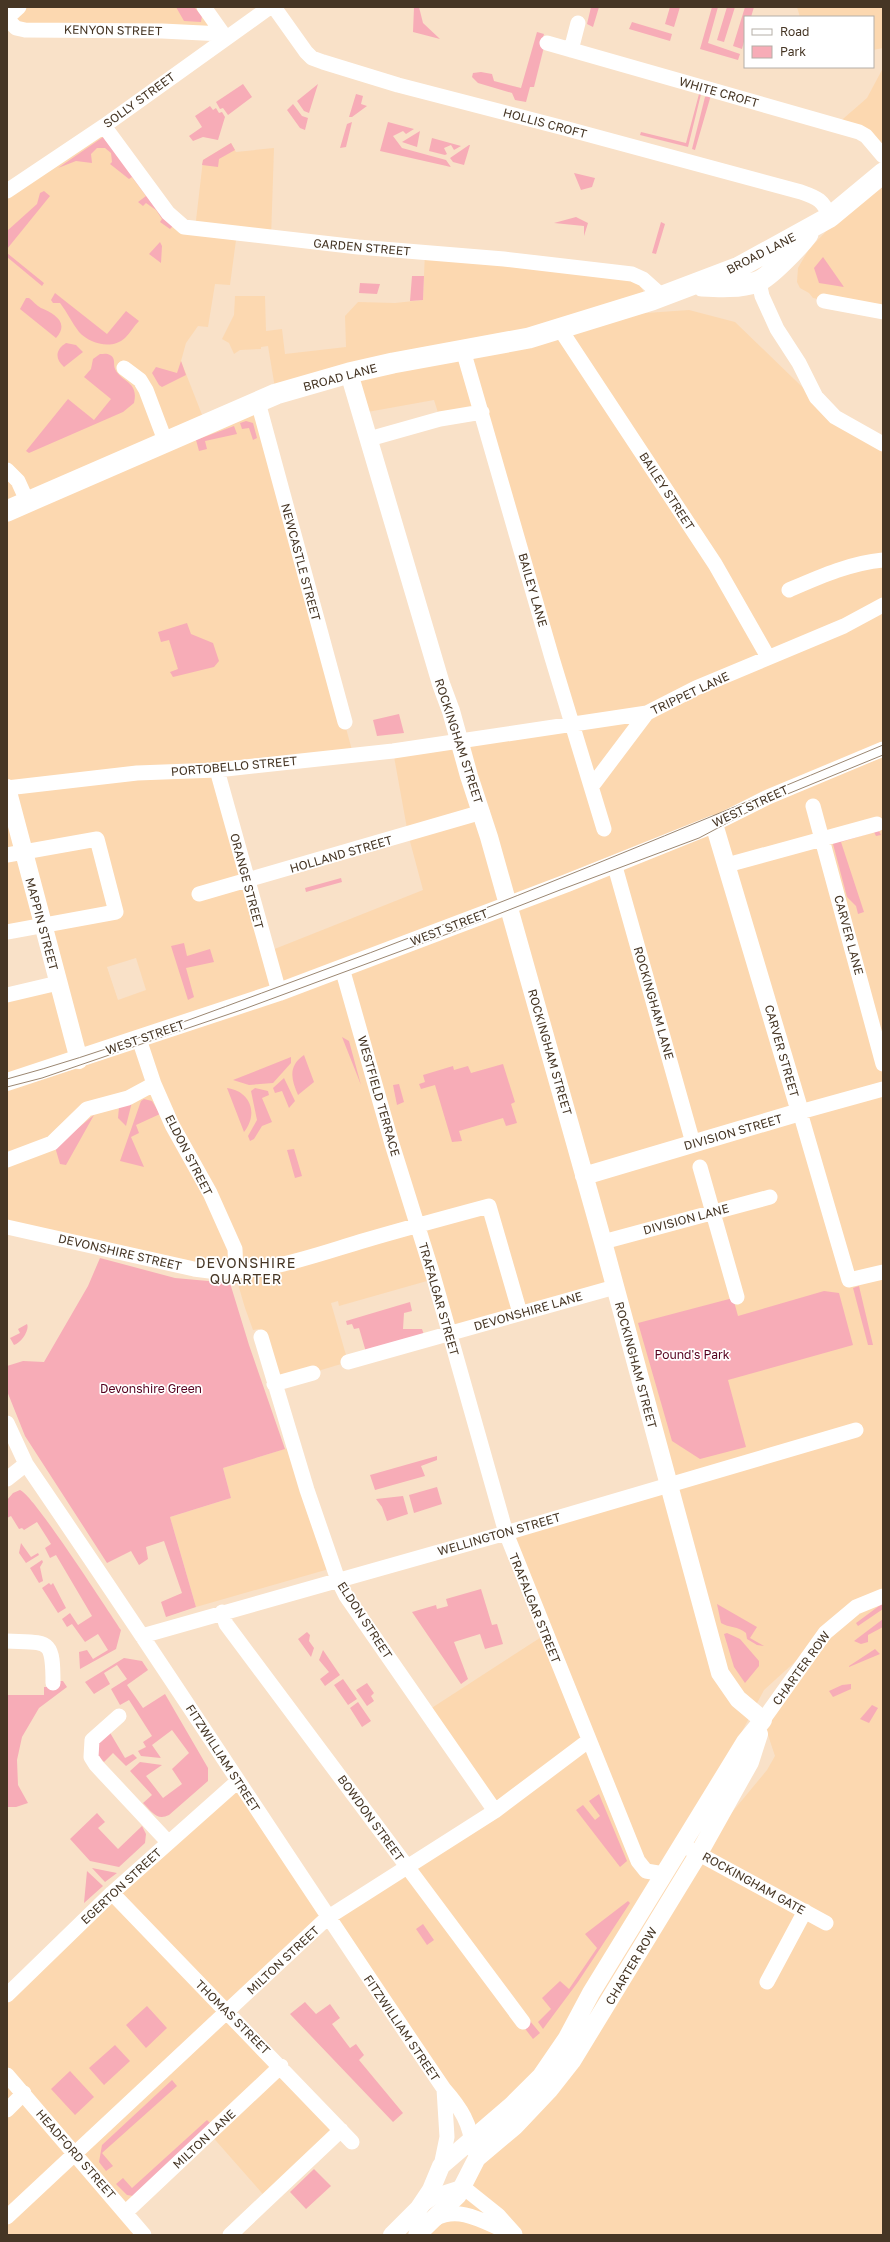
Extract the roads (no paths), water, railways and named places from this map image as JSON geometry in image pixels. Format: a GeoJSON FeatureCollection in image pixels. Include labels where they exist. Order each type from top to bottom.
{"type":"FeatureCollection","features":[{"type":"Feature","properties":{"kind":"main road"},"geometry":{"type":"LineString","coordinates":[[821,222],[883,173]]}},
{"type":"Feature","properties":{"kind":"main road","name":"BROAD LANE"},"geometry":{"type":"LineString","coordinates":[[754,276],[768,251],[821,222]]}},
{"type":"Feature","properties":{"kind":"main road","name":"BROAD LANE"},"geometry":{"type":"LineString","coordinates":[[7,511],[276,394],[349,373],[518,340],[560,329],[662,296],[686,285],[716,287],[754,276],[801,244],[821,222]]}},
{"type":"Feature","properties":{"kind":"main road"},"geometry":{"type":"LineString","coordinates":[[754,276],[774,265],[774,260],[768,251]]}},
{"type":"Feature","properties":{"kind":"street"},"geometry":{"type":"LineString","coordinates":[[7,19],[19,7]]}},
{"type":"Feature","properties":{"kind":"street"},"geometry":{"type":"LineString","coordinates":[[204,7],[225,36]]}},
{"type":"Feature","properties":{"kind":"street","name":"SOLLY STREET"},"geometry":{"type":"LineString","coordinates":[[7,191],[104,126],[225,36],[270,7]]}},
{"type":"Feature","properties":{"kind":"street","name":"HOLLIS CROFT"},"geometry":{"type":"LineString","coordinates":[[274,7],[312,58],[398,85],[801,192],[817,198],[825,204],[821,222]]}},
{"type":"Feature","properties":{"kind":"street","name":"KENYON STREET"},"geometry":{"type":"LineString","coordinates":[[7,19],[16,28],[25,30],[162,31],[225,36]]}},
{"type":"Feature","properties":{"kind":"street"},"geometry":{"type":"LineString","coordinates":[[571,50],[578,22]]}},
{"type":"Feature","properties":{"kind":"street","name":"WHITE CROFT"},"geometry":{"type":"LineString","coordinates":[[546,43],[859,132],[866,136],[883,156]]}},
{"type":"Feature","properties":{"kind":"street","name":"GARDEN STREET"},"geometry":{"type":"LineString","coordinates":[[104,126],[168,213],[184,227],[358,247],[504,259],[632,274],[643,279],[662,296]]}},
{"type":"Feature","properties":{"kind":"street"},"geometry":{"type":"LineString","coordinates":[[754,276],[777,329],[799,363],[816,397],[835,417],[883,444]]}},
{"type":"Feature","properties":{"kind":"street"},"geometry":{"type":"LineString","coordinates":[[824,301],[883,312]]}},
{"type":"Feature","properties":{"kind":"street","name":"BAILEY STREET"},"geometry":{"type":"LineString","coordinates":[[560,329],[715,564],[768,657]]}},
{"type":"Feature","properties":{"kind":"street","name":"BAILEY LANE"},"geometry":{"type":"LineString","coordinates":[[463,350],[572,726],[592,786],[604,829]]}},
{"type":"Feature","properties":{"kind":"street"},"geometry":{"type":"LineString","coordinates":[[124,368],[140,380],[146,390],[166,443]]}},
{"type":"Feature","properties":{"kind":"street","name":"ROCKINGHAM STREET"},"geometry":{"type":"LineString","coordinates":[[349,373],[441,684],[469,776],[482,812],[603,1242],[720,1673],[738,1700],[763,1720]]}},
{"type":"Feature","properties":{"kind":"street","name":"NEWCASTLE STREET"},"geometry":{"type":"LineString","coordinates":[[258,402],[345,722]]}},
{"type":"Feature","properties":{"kind":"street"},"geometry":{"type":"LineString","coordinates":[[369,439],[440,419],[482,412]]}},
{"type":"Feature","properties":{"kind":"street"},"geometry":{"type":"LineString","coordinates":[[7,470],[18,481],[28,503]]}},
{"type":"Feature","properties":{"kind":"street"},"geometry":{"type":"LineString","coordinates":[[789,590],[821,576],[869,561],[883,560]]}},
{"type":"Feature","properties":{"kind":"street","name":"TRIPPET LANE"},"geometry":{"type":"LineString","coordinates":[[460,743],[647,713],[696,688],[844,626],[883,605]]}},
{"type":"Feature","properties":{"kind":"street"},"geometry":{"type":"LineString","coordinates":[[592,786],[647,713]]}},
{"type":"Feature","properties":{"kind":"street","name":"PORTOBELLO STREET"},"geometry":{"type":"LineString","coordinates":[[7,788],[137,773],[217,770],[460,743]]}},
{"type":"Feature","properties":{"kind":"street","name":"WEST STREET"},"geometry":{"type":"LineString","coordinates":[[7,1082],[79,1060],[279,992],[508,904],[567,883],[714,824],[768,797],[883,749]]}},
{"type":"Feature","properties":{"kind":"street","name":"ORANGE STREET"},"geometry":{"type":"LineString","coordinates":[[217,770],[247,882],[279,992]]}},
{"type":"Feature","properties":{"kind":"street","name":"MAPPIN STREET"},"geometry":{"type":"LineString","coordinates":[[7,788],[15,854],[43,926],[79,1060]]}},
{"type":"Feature","properties":{"kind":"street","name":"CARVER LANE"},"geometry":{"type":"LineString","coordinates":[[813,806],[823,838],[883,1064]]}},
{"type":"Feature","properties":{"kind":"street","name":"HOLLAND STREET"},"geometry":{"type":"LineString","coordinates":[[199,894],[247,882],[482,812]]}},
{"type":"Feature","properties":{"kind":"street","name":"CARVER STREET"},"geometry":{"type":"LineString","coordinates":[[714,824],[849,1280],[883,1272]]}},
{"type":"Feature","properties":{"kind":"street"},"geometry":{"type":"LineString","coordinates":[[727,865],[877,824]]}},
{"type":"Feature","properties":{"kind":"street"},"geometry":{"type":"LineString","coordinates":[[7,932],[116,912],[97,839],[15,854]]}},
{"type":"Feature","properties":{"kind":"street","name":"ROCKINGHAM LANE"},"geometry":{"type":"LineString","coordinates":[[614,863],[694,1143]]}},
{"type":"Feature","properties":{"kind":"street","name":"WESTFIELD TERRACE"},"geometry":{"type":"LineString","coordinates":[[342,968],[392,1144],[418,1224]]}},
{"type":"Feature","properties":{"kind":"street"},"geometry":{"type":"LineString","coordinates":[[7,995],[58,983]]}},
{"type":"Feature","properties":{"kind":"street","name":"ELDON STREET"},"geometry":{"type":"LineString","coordinates":[[139,1039],[154,1084],[172,1125],[210,1194],[235,1249],[236,1271]]}},
{"type":"Feature","properties":{"kind":"street"},"geometry":{"type":"LineString","coordinates":[[7,1160],[52,1144],[87,1109],[128,1098],[154,1084]]}},
{"type":"Feature","properties":{"kind":"street","name":"DIVISION STREET"},"geometry":{"type":"LineString","coordinates":[[584,1176],[883,1089]]}},
{"type":"Feature","properties":{"kind":"street"},"geometry":{"type":"LineString","coordinates":[[700,1167],[714,1211],[737,1297]]}},
{"type":"Feature","properties":{"kind":"street","name":"DIVISION LANE"},"geometry":{"type":"LineString","coordinates":[[603,1242],[770,1197]]}},
{"type":"Feature","properties":{"kind":"street"},"geometry":{"type":"LineString","coordinates":[[418,1224],[489,1206],[520,1313]]}},
{"type":"Feature","properties":{"kind":"street","name":"DEVONSHIRE STREET"},"geometry":{"type":"LineString","coordinates":[[7,1227],[194,1269],[215,1272],[273,1268],[418,1224]]}},
{"type":"Feature","properties":{"kind":"street","name":"TRAFALGAR STREET"},"geometry":{"type":"LineString","coordinates":[[418,1224],[506,1532],[588,1741],[642,1868],[646,1871],[664,1874]]}},
{"type":"Feature","properties":{"kind":"street","name":"DEVONSHIRE LANE"},"geometry":{"type":"LineString","coordinates":[[348,1362],[615,1287]]}},
{"type":"Feature","properties":{"kind":"street","name":"ELDON STREET"},"geometry":{"type":"LineString","coordinates":[[261,1336],[274,1384],[307,1490],[338,1580],[346,1596],[495,1811]]}},
{"type":"Feature","properties":{"kind":"street"},"geometry":{"type":"LineString","coordinates":[[274,1384],[313,1373]]}},
{"type":"Feature","properties":{"kind":"street","name":"FITZWILLIAM STREET"},"geometry":{"type":"LineString","coordinates":[[7,1423],[26,1464],[142,1636],[327,1918],[444,2090],[464,2114],[472,2139],[472,2164]]}},
{"type":"Feature","properties":{"kind":"street","name":"WELLINGTON STREET"},"geometry":{"type":"LineString","coordinates":[[142,1636],[856,1430]]}},
{"type":"Feature","properties":{"kind":"street"},"geometry":{"type":"LineString","coordinates":[[7,1479],[26,1464]]}},
{"type":"Feature","properties":{"kind":"street","name":"CHARTER ROW"},"geometry":{"type":"LineString","coordinates":[[441,2166],[512,2105],[541,2076],[567,2038],[591,1993],[745,1742],[763,1720],[825,1633],[856,1607],[883,1596]]}},
{"type":"Feature","properties":{"kind":"street","name":"BOWDON STREET"},"geometry":{"type":"LineString","coordinates":[[222,1612],[226,1624],[523,2022]]}},
{"type":"Feature","properties":{"kind":"street"},"geometry":{"type":"LineString","coordinates":[[7,1642],[42,1642],[48,1646],[53,1658],[53,1683]]}},
{"type":"Feature","properties":{"kind":"street"},"geometry":{"type":"LineString","coordinates":[[119,1716],[92,1740],[91,1756],[105,1776],[168,1842]]}},
{"type":"Feature","properties":{"kind":"street","name":"CHARTER ROW"},"geometry":{"type":"LineString","coordinates":[[417,2235],[435,2220],[453,2201],[463,2187],[472,2164],[480,2155],[515,2126],[550,2089],[572,2061],[699,1853],[750,1762],[763,1720]]}},
{"type":"Feature","properties":{"kind":"street","name":"MILTON STREET"},"geometry":{"type":"LineString","coordinates":[[7,2217],[327,1918],[408,1868],[495,1811],[588,1741]]}},
{"type":"Feature","properties":{"kind":"street","name":"EGERTON STREET"},"geometry":{"type":"LineString","coordinates":[[7,1994],[112,1893],[238,1781]]}},
{"type":"Feature","properties":{"kind":"street","name":"ROCKINGHAM GATE"},"geometry":{"type":"LineString","coordinates":[[682,1845],[826,1923]]}},
{"type":"Feature","properties":{"kind":"street","name":"THOMAS STREET"},"geometry":{"type":"LineString","coordinates":[[112,1893],[281,2066],[352,2142]]}},
{"type":"Feature","properties":{"kind":"street"},"geometry":{"type":"LineString","coordinates":[[767,1982],[805,1911]]}},
{"type":"Feature","properties":{"kind":"street","name":"MILTON LANE"},"geometry":{"type":"LineString","coordinates":[[126,2212],[281,2066]]}},
{"type":"Feature","properties":{"kind":"street","name":"HEADFORD STREET"},"geometry":{"type":"LineString","coordinates":[[7,2075],[24,2093],[74,2154],[126,2212],[144,2235]]}},
{"type":"Feature","properties":{"kind":"street","name":"FITZWILLIAM STREET"},"geometry":{"type":"LineString","coordinates":[[441,2166],[447,2137],[444,2090]]}},
{"type":"Feature","properties":{"kind":"street"},"geometry":{"type":"LineString","coordinates":[[7,2110],[24,2093]]}},
{"type":"Feature","properties":{"kind":"street"},"geometry":{"type":"LineString","coordinates":[[230,2235],[341,2130]]}},
{"type":"Feature","properties":{"kind":"street"},"geometry":{"type":"LineString","coordinates":[[392,2235],[418,2208],[430,2190],[441,2166]]}},
{"type":"Feature","properties":{"kind":"street"},"geometry":{"type":"LineString","coordinates":[[418,2208],[435,2196],[463,2187],[498,2215],[516,2235]]}},
{"type":"Feature","properties":{"kind":"street"},"geometry":{"type":"LineString","coordinates":[[435,2220],[454,2213],[468,2214],[516,2235]]}},
{"type":"Feature","properties":{"kind":"tram line"},"geometry":{"type":"LineString","coordinates":[[7,1079],[43,1069],[153,1033],[371,953],[591,866],[883,745]]}},
{"type":"Feature","properties":{"kind":"tram line"},"geometry":{"type":"LineString","coordinates":[[7,1087],[42,1078],[244,1009],[450,933],[699,838],[763,804],[883,755]]}},
{"type":"Feature","properties":{"kind":"district","name":"DEVONSHIRE QUARTER"},"geometry":{"type":"Point","coordinates":[246,1270]}},
{"type":"Feature","properties":{"kind":"park label","name":"Pound's Park"},"geometry":{"type":"Point","coordinates":[692,1354]}},
{"type":"Feature","properties":{"kind":"park label","name":"Devonshire Green"},"geometry":{"type":"Point","coordinates":[151,1388]}}]}
